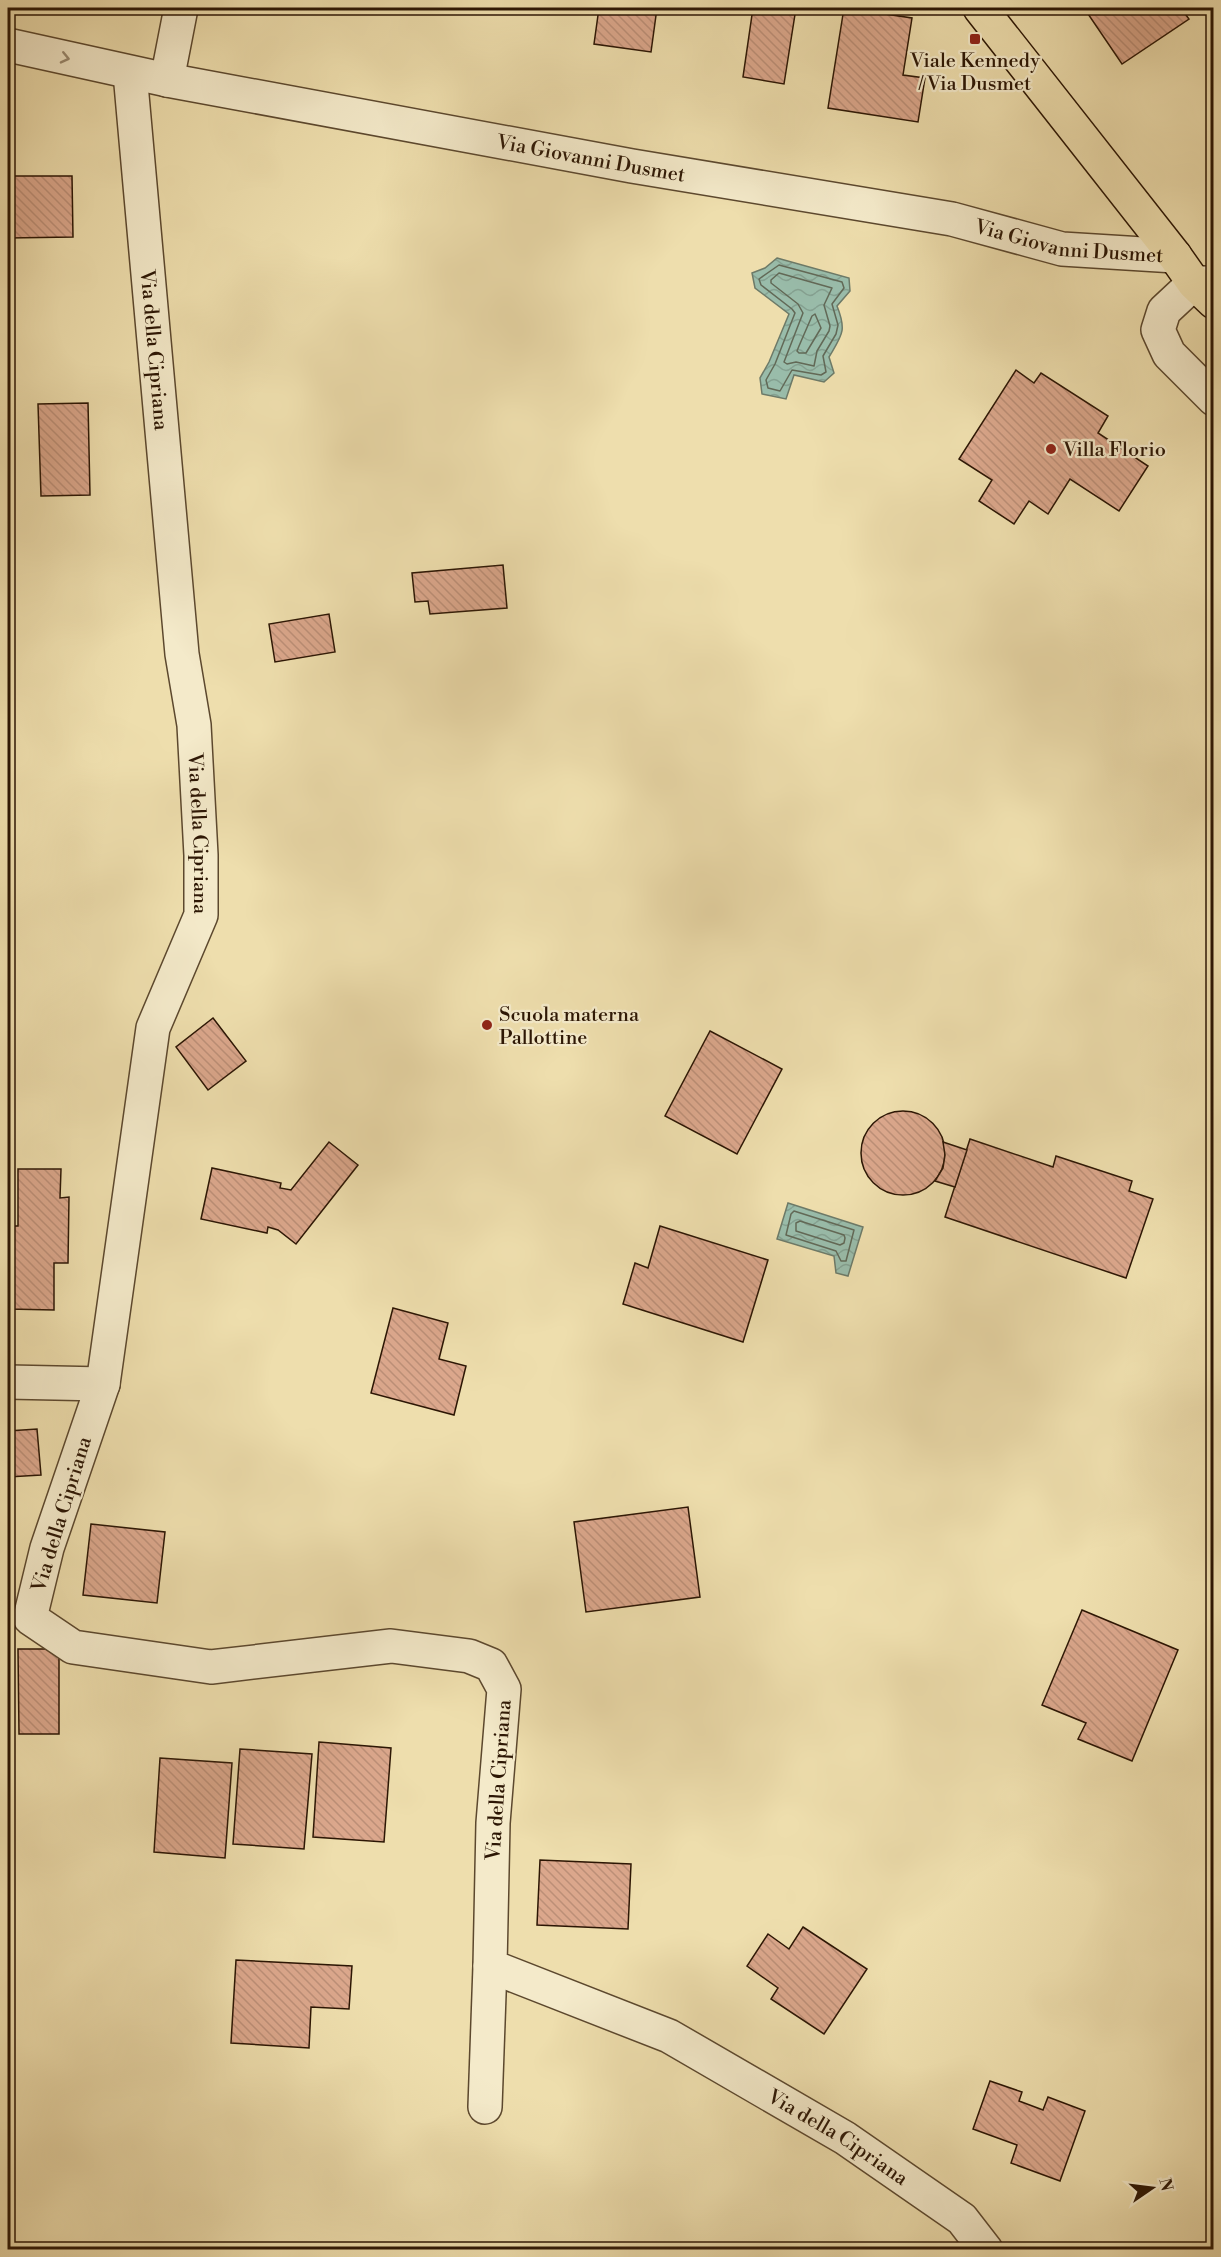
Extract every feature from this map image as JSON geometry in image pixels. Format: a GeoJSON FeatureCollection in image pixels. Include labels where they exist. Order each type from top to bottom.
{"type":"FeatureCollection","features":[{"type":"Feature","properties":{"kind":"main road"},"geometry":{"type":"LineString","coordinates":[[980,8],[1175,256],[1207,289]]}},
{"type":"Feature","properties":{"kind":"street"},"geometry":{"type":"LineString","coordinates":[[167,80],[181,8]]}},
{"type":"Feature","properties":{"kind":"street","name":"Via Giovanni Dusmet"},"geometry":{"type":"LineString","coordinates":[[8,45],[130,73],[632,166],[952,219],[1062,249],[1175,256]]}},
{"type":"Feature","properties":{"kind":"street","name":"Via della Cipriana"},"geometry":{"type":"LineString","coordinates":[[130,73],[182,654],[194,725],[201,855],[201,915],[153,1028],[104,1384],[47,1548],[30,1618],[73,1647],[211,1667],[391,1646],[469,1656],[491,1665],[504,1689],[493,1822],[490,1966],[669,2036],[845,2139],[962,2219],[986,2250]]}},
{"type":"Feature","properties":{"kind":"street"},"geometry":{"type":"LineString","coordinates":[[1207,289],[1164,311],[1158,330],[1169,354],[1214,399]]}},
{"type":"Feature","properties":{"kind":"street"},"geometry":{"type":"LineString","coordinates":[[8,1382],[104,1384]]}},
{"type":"Feature","properties":{"kind":"street"},"geometry":{"type":"LineString","coordinates":[[485,2107],[490,1966]]}},
{"type":"Feature","properties":{"kind":"water"},"geometry":{"type":"Polygon","coordinates":[[[777,258],[849,278],[850,291],[837,306],[842,321],[842,333],[829,357],[834,373],[824,382],[794,375],[786,399],[762,394],[760,378],[789,314],[755,288],[752,273],[765,268],[777,258]]]}},
{"type":"Feature","properties":{"kind":"water"},"geometry":{"type":"Polygon","coordinates":[[[788,1203],[863,1227],[848,1276],[836,1273],[834,1256],[777,1239],[788,1203]]]}},
{"type":"Feature","properties":{"kind":"building"},"geometry":{"type":"Polygon","coordinates":[[[599,8],[657,8],[651,52],[594,44],[599,8]]]}},
{"type":"Feature","properties":{"kind":"building"},"geometry":{"type":"Polygon","coordinates":[[[753,8],[796,8],[784,84],[743,77],[753,8]]]}},
{"type":"Feature","properties":{"kind":"building"},"geometry":{"type":"Polygon","coordinates":[[[844,8],[912,18],[903,75],[925,78],[918,122],[828,108],[844,8]]]}},
{"type":"Feature","properties":{"kind":"building"},"geometry":{"type":"Polygon","coordinates":[[[1084,8],[1181,8],[1189,19],[1122,64],[1084,8]]]}},
{"type":"Feature","properties":{"kind":"building"},"geometry":{"type":"Polygon","coordinates":[[[8,176],[72,176],[73,237],[8,238],[8,176]]]}},
{"type":"Feature","properties":{"kind":"building"},"geometry":{"type":"Polygon","coordinates":[[[1016,370],[1034,383],[1041,373],[1108,416],[1098,433],[1148,466],[1119,511],[1070,479],[1048,514],[1029,501],[1014,524],[979,501],[992,480],[959,459],[1016,370]]]}},
{"type":"Feature","properties":{"kind":"building"},"geometry":{"type":"Polygon","coordinates":[[[88,403],[90,495],[41,496],[38,404],[88,403]]]}},
{"type":"Feature","properties":{"kind":"building"},"geometry":{"type":"Polygon","coordinates":[[[503,565],[507,608],[430,614],[428,601],[415,602],[412,573],[503,565]]]}},
{"type":"Feature","properties":{"kind":"building"},"geometry":{"type":"Polygon","coordinates":[[[329,614],[335,652],[275,662],[269,624],[329,614]]]}},
{"type":"Feature","properties":{"kind":"building"},"geometry":{"type":"Polygon","coordinates":[[[213,1018],[246,1061],[208,1090],[176,1047],[213,1018]]]}},
{"type":"Feature","properties":{"kind":"building"},"geometry":{"type":"Polygon","coordinates":[[[710,1031],[782,1069],[737,1154],[665,1116],[710,1031]]]}},
{"type":"Feature","properties":{"kind":"building"},"geometry":{"type":"Polygon","coordinates":[[[903,1111],[919,1114],[933,1123],[942,1137],[945,1153],[942,1169],[933,1183],[919,1192],[903,1195],[887,1192],[873,1183],[864,1169],[861,1153],[864,1137],[873,1123],[887,1114],[903,1111]]]}},
{"type":"Feature","properties":{"kind":"building"},"geometry":{"type":"Polygon","coordinates":[[[970,1139],[1053,1167],[1056,1156],[1132,1181],[1129,1191],[1153,1199],[1126,1278],[945,1217],[970,1139]]]}},
{"type":"Feature","properties":{"kind":"building"},"geometry":{"type":"Polygon","coordinates":[[[329,1142],[358,1165],[296,1244],[278,1230],[268,1227],[267,1233],[201,1219],[212,1168],[281,1183],[280,1188],[291,1190],[329,1142]]]}},
{"type":"Feature","properties":{"kind":"building"},"geometry":{"type":"Polygon","coordinates":[[[943,1142],[967,1150],[955,1187],[935,1181],[943,1168],[945,1155],[943,1142]]]}},
{"type":"Feature","properties":{"kind":"building"},"geometry":{"type":"Polygon","coordinates":[[[18,1169],[61,1169],[60,1198],[69,1197],[68,1263],[54,1263],[54,1310],[8,1309],[8,1226],[18,1226],[18,1169]]]}},
{"type":"Feature","properties":{"kind":"building"},"geometry":{"type":"Polygon","coordinates":[[[660,1226],[768,1260],[743,1342],[623,1304],[635,1263],[648,1268],[660,1226]]]}},
{"type":"Feature","properties":{"kind":"building"},"geometry":{"type":"Polygon","coordinates":[[[393,1308],[448,1323],[439,1359],[466,1366],[454,1415],[371,1393],[393,1308]]]}},
{"type":"Feature","properties":{"kind":"building"},"geometry":{"type":"Polygon","coordinates":[[[37,1429],[41,1475],[8,1477],[8,1431],[37,1429]]]}},
{"type":"Feature","properties":{"kind":"building"},"geometry":{"type":"Polygon","coordinates":[[[688,1507],[700,1597],[586,1612],[574,1522],[688,1507]]]}},
{"type":"Feature","properties":{"kind":"building"},"geometry":{"type":"Polygon","coordinates":[[[91,1524],[165,1532],[157,1603],[83,1595],[91,1524]]]}},
{"type":"Feature","properties":{"kind":"building"},"geometry":{"type":"Polygon","coordinates":[[[1082,1610],[1178,1650],[1132,1761],[1078,1739],[1086,1723],[1042,1705],[1082,1610]]]}},
{"type":"Feature","properties":{"kind":"building"},"geometry":{"type":"Polygon","coordinates":[[[18,1649],[59,1649],[59,1734],[19,1734],[18,1649]]]}},
{"type":"Feature","properties":{"kind":"building"},"geometry":{"type":"Polygon","coordinates":[[[319,1742],[391,1748],[384,1842],[313,1837],[319,1742]]]}},
{"type":"Feature","properties":{"kind":"building"},"geometry":{"type":"Polygon","coordinates":[[[240,1749],[312,1754],[304,1849],[233,1844],[240,1749]]]}},
{"type":"Feature","properties":{"kind":"building"},"geometry":{"type":"Polygon","coordinates":[[[160,1758],[232,1763],[225,1858],[154,1852],[160,1758]]]}},
{"type":"Feature","properties":{"kind":"building"},"geometry":{"type":"Polygon","coordinates":[[[540,1860],[631,1864],[628,1929],[537,1925],[540,1860]]]}},
{"type":"Feature","properties":{"kind":"building"},"geometry":{"type":"Polygon","coordinates":[[[803,1927],[867,1969],[824,2034],[771,1999],[778,1988],[747,1966],[768,1934],[789,1949],[803,1927]]]}},
{"type":"Feature","properties":{"kind":"building"},"geometry":{"type":"Polygon","coordinates":[[[236,1960],[352,1966],[349,2009],[311,2007],[309,2048],[231,2043],[236,1960]]]}},
{"type":"Feature","properties":{"kind":"building"},"geometry":{"type":"Polygon","coordinates":[[[990,2081],[1022,2092],[1019,2101],[1043,2110],[1048,2097],[1085,2111],[1060,2181],[1011,2163],[1017,2145],[973,2129],[990,2081]]]}},
{"type":"Feature","properties":{"kind":"place","name":"Viale Kennedy / Via Dusmet"},"geometry":{"type":"Point","coordinates":[975,39]}},
{"type":"Feature","properties":{"kind":"place","name":"Villa Florio"},"geometry":{"type":"Point","coordinates":[1051,449]}},
{"type":"Feature","properties":{"kind":"place","name":"Scuola materna Pallottine"},"geometry":{"type":"Point","coordinates":[487,1025]}}]}
